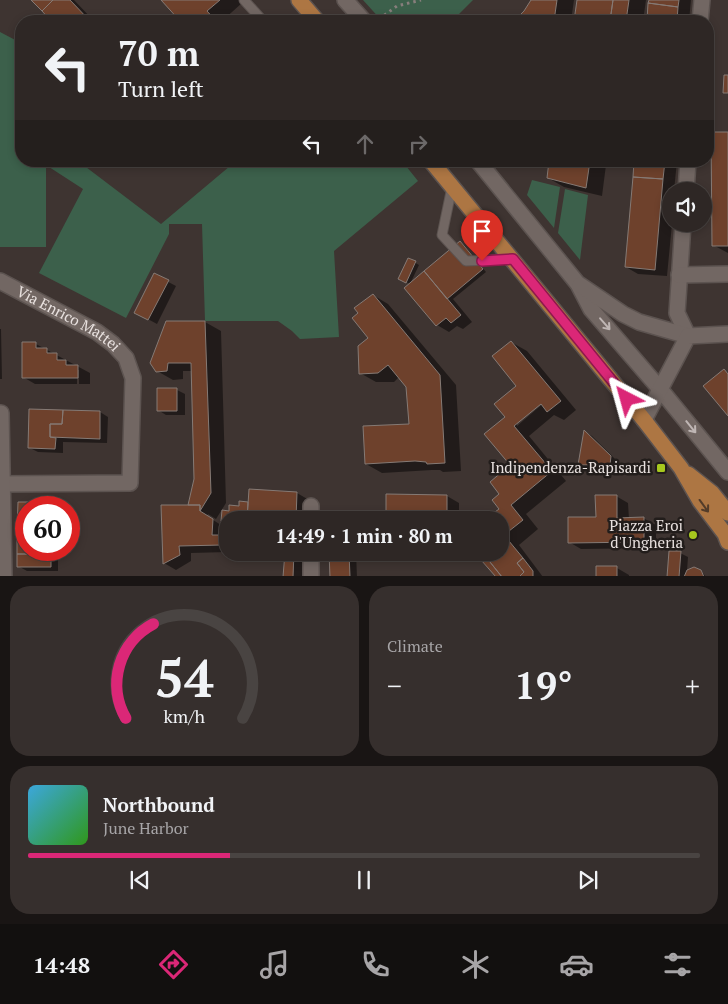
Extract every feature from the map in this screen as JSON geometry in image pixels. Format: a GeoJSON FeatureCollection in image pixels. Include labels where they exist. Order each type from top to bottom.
{"type":"FeatureCollection","features":[{"type":"Feature","properties":{"kind":"main road"},"geometry":{"type":"LineString","coordinates":[[299,0],[312,15]]}},
{"type":"Feature","properties":{"kind":"main road"},"geometry":{"type":"LineString","coordinates":[[436,167],[644,420],[681,468],[700,501],[725,534],[728,542]]}},
{"type":"Feature","properties":{"kind":"main road"},"geometry":{"type":"LineString","coordinates":[[681,468],[712,493],[728,512]]}},
{"type":"Feature","properties":{"kind":"street"},"geometry":{"type":"LineString","coordinates":[[345,0],[359,15]]}},
{"type":"Feature","properties":{"kind":"street"},"geometry":{"type":"LineString","coordinates":[[701,15],[702,0]]}},
{"type":"Feature","properties":{"kind":"street"},"geometry":{"type":"LineString","coordinates":[[483,167],[578,284],[591,309],[728,472]]}},
{"type":"Feature","properties":{"kind":"street"},"geometry":{"type":"LineString","coordinates":[[687,182],[688,167]]}},
{"type":"Feature","properties":{"kind":"street"},"geometry":{"type":"LineString","coordinates":[[683,232],[678,313],[688,336]]}},
{"type":"Feature","properties":{"kind":"street"},"geometry":{"type":"LineString","coordinates":[[680,275],[728,274]]}},
{"type":"Feature","properties":{"kind":"street","name":"Via Enrico Mattei"},"geometry":{"type":"LineString","coordinates":[[0,281],[97,332],[113,344],[126,358],[133,378],[130,483],[1,484]]}},
{"type":"Feature","properties":{"kind":"street"},"geometry":{"type":"LineString","coordinates":[[578,284],[623,314],[639,322],[688,336],[728,334]]}},
{"type":"Feature","properties":{"kind":"street"},"geometry":{"type":"LineString","coordinates":[[644,420],[688,336]]}},
{"type":"Feature","properties":{"kind":"street"},"geometry":{"type":"LineString","coordinates":[[2,413],[1,484],[4,576]]}},
{"type":"Feature","properties":{"kind":"street"},"geometry":{"type":"LineString","coordinates":[[311,561],[311,576]]}},
{"type":"Feature","properties":{"kind":"lane"},"geometry":{"type":"LineString","coordinates":[[244,0],[258,15]]}},
{"type":"Feature","properties":{"kind":"lane"},"geometry":{"type":"LineString","coordinates":[[452,187],[442,235],[466,262],[513,259]]}},
{"type":"Feature","properties":{"kind":"path"},"geometry":{"type":"LineString","coordinates":[[385,15],[397,6],[421,0]]}},
{"type":"Feature","properties":{"kind":"green space"},"geometry":{"type":"Polygon","coordinates":[[[363,0],[473,0],[458,15],[377,15],[363,0]]]}},
{"type":"Feature","properties":{"kind":"green space"},"geometry":{"type":"Polygon","coordinates":[[[0,32],[15,40],[15,167],[46,167],[46,247],[0,247],[0,32]]]}},
{"type":"Feature","properties":{"kind":"green space"},"geometry":{"type":"Polygon","coordinates":[[[49,167],[86,167],[161,224],[229,167],[407,167],[418,181],[334,251],[339,337],[300,339],[278,321],[205,321],[202,224],[169,224],[169,234],[126,318],[39,273],[83,189],[49,167]]]}},
{"type":"Feature","properties":{"kind":"green space"},"geometry":{"type":"Polygon","coordinates":[[[532,180],[560,187],[554,228],[527,195],[532,180]]]}},
{"type":"Feature","properties":{"kind":"green space"},"geometry":{"type":"Polygon","coordinates":[[[565,189],[588,195],[580,260],[558,233],[565,189]]]}},
{"type":"Feature","properties":{"kind":"building"},"geometry":{"type":"Polygon","coordinates":[[[31,0],[53,0],[42,11],[31,0]]]}},
{"type":"Feature","properties":{"kind":"building"},"geometry":{"type":"Polygon","coordinates":[[[53,0],[70,0],[84,15],[46,15],[42,11],[53,0]]]}},
{"type":"Feature","properties":{"kind":"building"},"geometry":{"type":"Polygon","coordinates":[[[161,0],[220,0],[207,11],[211,15],[175,15],[161,0]]]}},
{"type":"Feature","properties":{"kind":"building"},"geometry":{"type":"Polygon","coordinates":[[[531,0],[557,0],[555,15],[520,15],[531,0]]]}},
{"type":"Feature","properties":{"kind":"building"},"geometry":{"type":"Polygon","coordinates":[[[577,0],[613,0],[611,15],[575,15],[577,0]]]}},
{"type":"Feature","properties":{"kind":"building"},"geometry":{"type":"Polygon","coordinates":[[[613,0],[629,0],[627,15],[611,15],[613,0]]]}},
{"type":"Feature","properties":{"kind":"building"},"geometry":{"type":"Polygon","coordinates":[[[649,0],[679,0],[678,7],[648,3],[649,0]]]}},
{"type":"Feature","properties":{"kind":"building"},"geometry":{"type":"Polygon","coordinates":[[[648,3],[678,7],[677,15],[647,15],[648,3]]]}},
{"type":"Feature","properties":{"kind":"building"},"geometry":{"type":"Polygon","coordinates":[[[724,75],[728,75],[728,93],[723,93],[724,75]]]}},
{"type":"Feature","properties":{"kind":"building"},"geometry":{"type":"Polygon","coordinates":[[[714,132],[728,132],[728,246],[712,246],[711,167],[714,167],[714,132]]]}},
{"type":"Feature","properties":{"kind":"building"},"geometry":{"type":"Polygon","coordinates":[[[548,167],[589,167],[586,188],[547,178],[548,167]]]}},
{"type":"Feature","properties":{"kind":"building"},"geometry":{"type":"Polygon","coordinates":[[[634,167],[664,167],[663,179],[633,177],[634,167]]]}},
{"type":"Feature","properties":{"kind":"building"},"geometry":{"type":"Polygon","coordinates":[[[633,177],[663,179],[655,270],[625,267],[633,177]]]}},
{"type":"Feature","properties":{"kind":"building"},"geometry":{"type":"Polygon","coordinates":[[[460,241],[483,269],[447,299],[424,271],[460,241]]]}},
{"type":"Feature","properties":{"kind":"building"},"geometry":{"type":"Polygon","coordinates":[[[408,258],[416,261],[406,283],[398,279],[408,258]]]}},
{"type":"Feature","properties":{"kind":"building"},"geometry":{"type":"Polygon","coordinates":[[[424,271],[461,315],[451,323],[446,318],[436,326],[404,288],[424,271]]]}},
{"type":"Feature","properties":{"kind":"building"},"geometry":{"type":"Polygon","coordinates":[[[154,273],[169,280],[148,320],[134,313],[154,273]]]}},
{"type":"Feature","properties":{"kind":"building"},"geometry":{"type":"Polygon","coordinates":[[[373,294],[440,375],[445,463],[427,464],[426,462],[415,461],[365,464],[363,426],[409,424],[406,387],[388,365],[378,373],[359,374],[358,346],[368,338],[352,318],[358,313],[354,308],[373,294]]]}},
{"type":"Feature","properties":{"kind":"building"},"geometry":{"type":"Polygon","coordinates":[[[166,321],[205,321],[211,493],[200,511],[200,505],[188,505],[194,479],[191,363],[168,363],[167,371],[156,372],[150,363],[166,321]]]}},
{"type":"Feature","properties":{"kind":"building"},"geometry":{"type":"Polygon","coordinates":[[[511,341],[561,401],[547,412],[541,404],[514,426],[552,471],[511,505],[523,520],[509,531],[509,511],[496,511],[499,509],[492,500],[499,494],[490,482],[510,465],[484,434],[505,417],[494,404],[516,386],[492,356],[511,341]]]}},
{"type":"Feature","properties":{"kind":"building"},"geometry":{"type":"Polygon","coordinates":[[[22,342],[36,342],[36,348],[47,348],[47,353],[57,353],[57,360],[66,360],[66,365],[78,365],[78,378],[22,378],[22,342]]]}},
{"type":"Feature","properties":{"kind":"building"},"geometry":{"type":"Polygon","coordinates":[[[724,369],[728,374],[728,416],[703,386],[724,369]]]}},
{"type":"Feature","properties":{"kind":"building"},"geometry":{"type":"Polygon","coordinates":[[[157,388],[177,388],[177,411],[157,411],[157,388]]]}},
{"type":"Feature","properties":{"kind":"building"},"geometry":{"type":"Polygon","coordinates":[[[29,409],[63,410],[62,424],[50,424],[50,437],[56,438],[55,449],[28,448],[29,409]]]}},
{"type":"Feature","properties":{"kind":"building"},"geometry":{"type":"Polygon","coordinates":[[[63,410],[100,411],[100,439],[50,437],[50,424],[62,424],[63,410]]]}},
{"type":"Feature","properties":{"kind":"building"},"geometry":{"type":"Polygon","coordinates":[[[584,430],[611,456],[610,465],[578,465],[584,430]]]}},
{"type":"Feature","properties":{"kind":"building"},"geometry":{"type":"Polygon","coordinates":[[[249,489],[297,492],[296,511],[248,511],[249,489]]]}},
{"type":"Feature","properties":{"kind":"building"},"geometry":{"type":"Polygon","coordinates":[[[386,494],[447,495],[447,511],[386,511],[386,494]]]}},
{"type":"Feature","properties":{"kind":"building"},"geometry":{"type":"Polygon","coordinates":[[[595,495],[617,495],[617,518],[644,517],[644,542],[568,543],[568,517],[596,517],[595,495]]]}},
{"type":"Feature","properties":{"kind":"building"},"geometry":{"type":"Polygon","coordinates":[[[239,501],[248,502],[248,511],[229,511],[229,505],[239,506],[239,501]]]}},
{"type":"Feature","properties":{"kind":"building"},"geometry":{"type":"Polygon","coordinates":[[[161,505],[200,505],[200,511],[213,519],[212,535],[219,535],[219,545],[179,546],[180,555],[163,564],[161,505]]]}},
{"type":"Feature","properties":{"kind":"building"},"geometry":{"type":"Polygon","coordinates":[[[509,541],[523,558],[517,563],[524,572],[520,576],[501,576],[489,561],[509,561],[509,541]]]}},
{"type":"Feature","properties":{"kind":"building"},"geometry":{"type":"Polygon","coordinates":[[[669,551],[681,551],[679,576],[667,576],[669,551]]]}},
{"type":"Feature","properties":{"kind":"building"},"geometry":{"type":"Polygon","coordinates":[[[523,558],[533,571],[533,576],[520,576],[524,572],[517,563],[523,558]]]}},
{"type":"Feature","properties":{"kind":"building"},"geometry":{"type":"Polygon","coordinates":[[[17,561],[51,561],[51,567],[17,567],[17,561]]]}},
{"type":"Feature","properties":{"kind":"building"},"geometry":{"type":"Polygon","coordinates":[[[284,561],[294,561],[293,576],[283,576],[284,561]]]}},
{"type":"Feature","properties":{"kind":"building"},"geometry":{"type":"Polygon","coordinates":[[[329,561],[349,561],[350,576],[330,576],[329,561]]]}},
{"type":"Feature","properties":{"kind":"building"},"geometry":{"type":"Polygon","coordinates":[[[482,561],[489,561],[501,576],[495,576],[482,561]]]}},
{"type":"Feature","properties":{"kind":"building"},"geometry":{"type":"Polygon","coordinates":[[[596,566],[617,566],[617,576],[596,576],[596,566]]]}},
{"type":"Feature","properties":{"kind":"building"},"geometry":{"type":"Polygon","coordinates":[[[694,567],[701,570],[704,576],[684,576],[687,570],[694,567]]]}},
{"type":"Feature","properties":{"kind":"place","name":"Indipendenza-Rapisardi"},"geometry":{"type":"Point","coordinates":[661,468]}},
{"type":"Feature","properties":{"kind":"place","name":"Piazza Eroi d'Ungheria"},"geometry":{"type":"Point","coordinates":[693,535]}},
{"type":"Feature","properties":{"kind":"route"},"geometry":{"type":"LineString","coordinates":[[482,261],[513,259],[627,399]]}}]}
